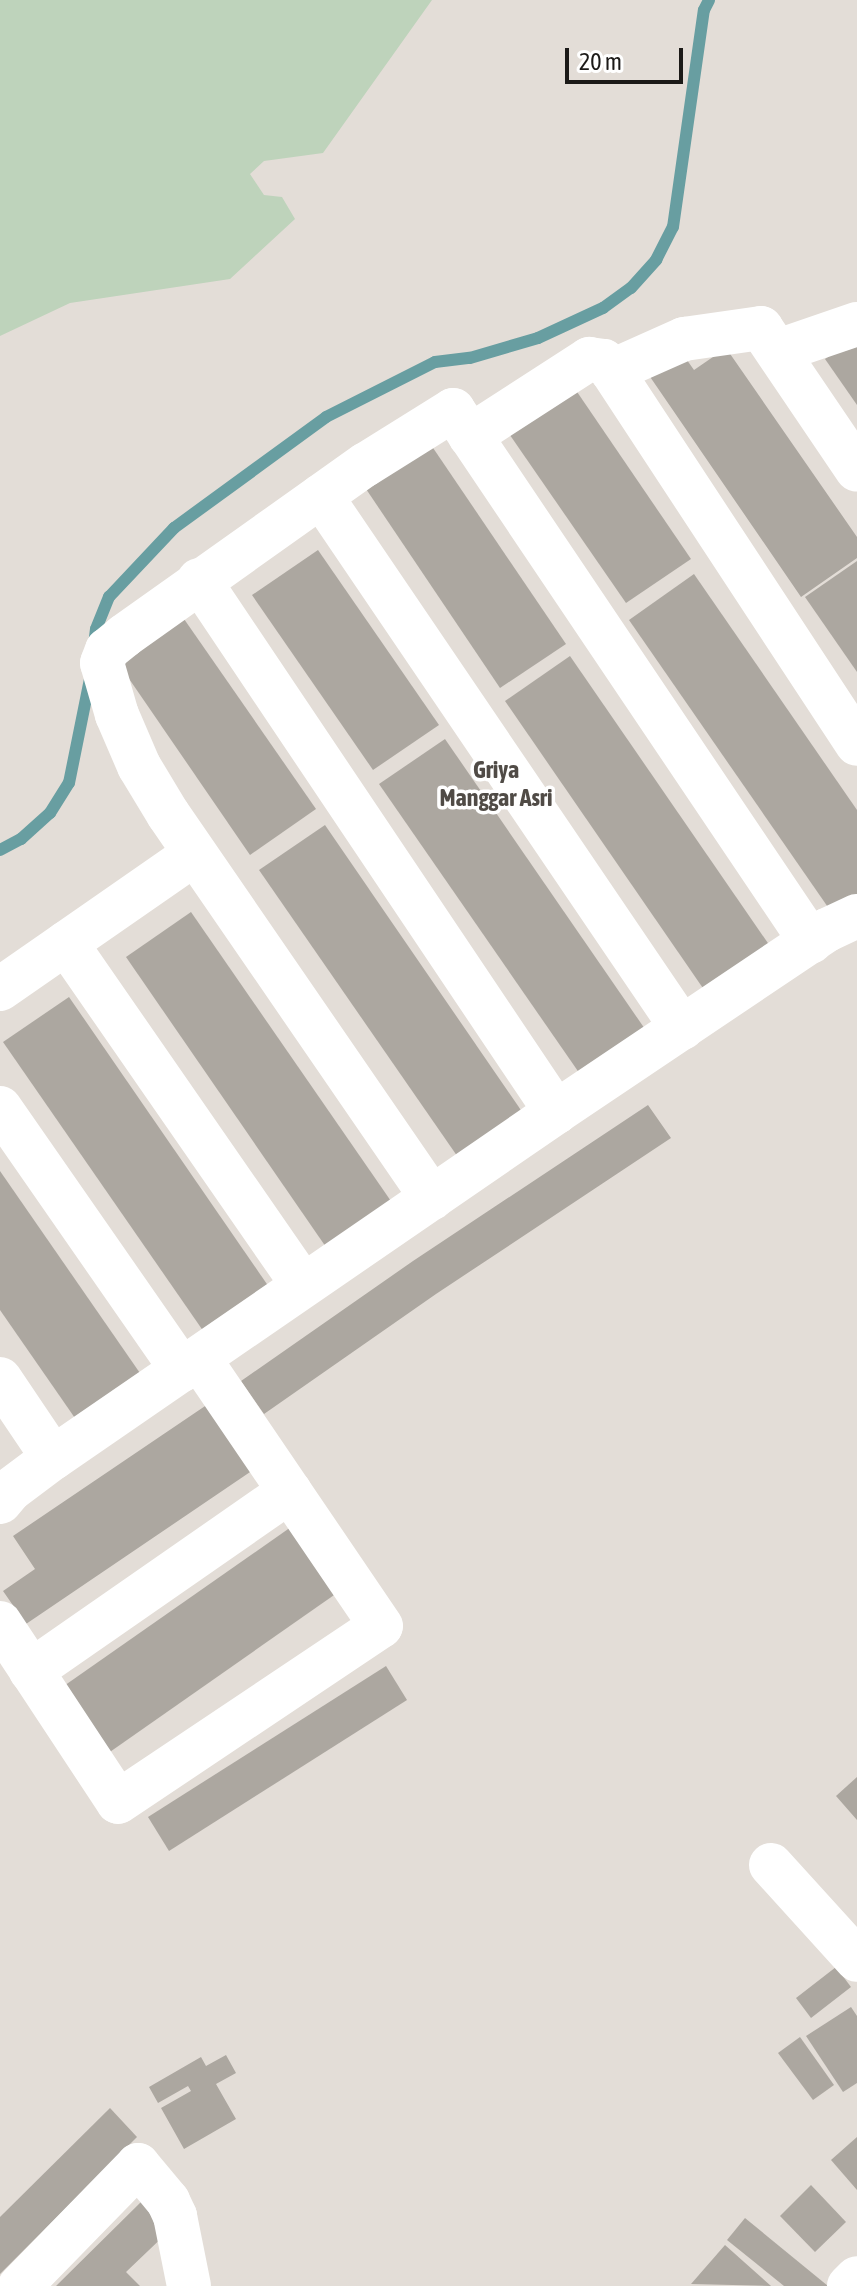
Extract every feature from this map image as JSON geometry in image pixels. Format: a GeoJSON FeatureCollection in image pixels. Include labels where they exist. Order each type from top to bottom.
{"type":"FeatureCollection","features":[{"type":"Feature","properties":{"kind":"street"},"geometry":{"type":"LineString","coordinates":[[778,351],[857,324]]}},
{"type":"Feature","properties":{"kind":"street"},"geometry":{"type":"LineString","coordinates":[[612,371],[684,339],[757,328],[765,332],[857,470]]}},
{"type":"Feature","properties":{"kind":"street"},"geometry":{"type":"LineString","coordinates":[[470,436],[589,359],[604,361],[857,744]]}},
{"type":"Feature","properties":{"kind":"street"},"geometry":{"type":"LineString","coordinates":[[432,1198],[194,854],[139,766],[117,715],[102,663],[107,650],[199,580],[321,496],[453,410],[811,942]]}},
{"type":"Feature","properties":{"kind":"street"},"geometry":{"type":"LineString","coordinates":[[321,496],[682,1028]]}},
{"type":"Feature","properties":{"kind":"street"},"geometry":{"type":"LineString","coordinates":[[199,580],[556,1112]]}},
{"type":"Feature","properties":{"kind":"street"},"geometry":{"type":"LineString","coordinates":[[0,989],[194,854]]}},
{"type":"Feature","properties":{"kind":"street"},"geometry":{"type":"LineString","coordinates":[[0,1502],[10,1490],[53,1458],[556,1112],[811,942],[857,916]]}},
{"type":"Feature","properties":{"kind":"street"},"geometry":{"type":"LineString","coordinates":[[66,943],[303,1285]]}},
{"type":"Feature","properties":{"kind":"street"},"geometry":{"type":"LineString","coordinates":[[0,1108],[190,1364],[290,1491],[381,1626],[118,1802],[0,1623]]}},
{"type":"Feature","properties":{"kind":"street"},"geometry":{"type":"LineString","coordinates":[[0,1379],[53,1458]]}},
{"type":"Feature","properties":{"kind":"street"},"geometry":{"type":"LineString","coordinates":[[31,1671],[290,1491]]}},
{"type":"Feature","properties":{"kind":"street"},"geometry":{"type":"LineString","coordinates":[[771,1865],[857,1960]]}},
{"type":"Feature","properties":{"kind":"street"},"geometry":{"type":"LineString","coordinates":[[20,2286],[138,2165],[168,2201],[175,2216],[189,2286]]}},
{"type":"Feature","properties":{"kind":"street"},"geometry":{"type":"LineString","coordinates":[[849,2286],[857,2278]]}},
{"type":"Feature","properties":{"kind":"green space"},"geometry":{"type":"Polygon","coordinates":[[[0,0],[432,0],[323,153],[264,161],[250,174],[264,195],[282,197],[295,219],[230,279],[70,303],[0,336],[0,0]]]}},
{"type":"Feature","properties":{"kind":"building"},"geometry":{"type":"Polygon","coordinates":[[[857,337],[857,405],[825,359],[857,337]]]}},
{"type":"Feature","properties":{"kind":"building"},"geometry":{"type":"Polygon","coordinates":[[[677,346],[694,370],[726,348],[857,537],[857,558],[801,597],[644,368],[677,346]]]}},
{"type":"Feature","properties":{"kind":"building"},"geometry":{"type":"Polygon","coordinates":[[[571,383],[691,559],[626,603],[505,428],[571,383]]]}},
{"type":"Feature","properties":{"kind":"building"},"geometry":{"type":"Polygon","coordinates":[[[427,439],[566,644],[500,688],[362,483],[427,439]]]}},
{"type":"Feature","properties":{"kind":"building"},"geometry":{"type":"Polygon","coordinates":[[[318,550],[439,725],[373,770],[252,595],[318,550]]]}},
{"type":"Feature","properties":{"kind":"building"},"geometry":{"type":"Polygon","coordinates":[[[857,561],[857,672],[805,597],[857,561]]]}},
{"type":"Feature","properties":{"kind":"building"},"geometry":{"type":"Polygon","coordinates":[[[694,574],[857,810],[857,895],[832,913],[629,620],[694,574]]]}},
{"type":"Feature","properties":{"kind":"building"},"geometry":{"type":"Polygon","coordinates":[[[175,606],[316,809],[250,855],[110,651],[175,606]]]}},
{"type":"Feature","properties":{"kind":"building"},"geometry":{"type":"Polygon","coordinates":[[[570,656],[772,949],[707,994],[505,701],[570,656]]]}},
{"type":"Feature","properties":{"kind":"building"},"geometry":{"type":"Polygon","coordinates":[[[445,739],[647,1032],[582,1077],[379,784],[445,739]]]}},
{"type":"Feature","properties":{"kind":"building"},"geometry":{"type":"Polygon","coordinates":[[[325,825],[527,1119],[462,1163],[259,870],[325,825]]]}},
{"type":"Feature","properties":{"kind":"building"},"geometry":{"type":"Polygon","coordinates":[[[191,912],[393,1204],[328,1250],[126,957],[191,912]]]}},
{"type":"Feature","properties":{"kind":"building"},"geometry":{"type":"Polygon","coordinates":[[[69,997],[271,1290],[206,1335],[3,1042],[69,997]]]}},
{"type":"Feature","properties":{"kind":"building"},"geometry":{"type":"Polygon","coordinates":[[[648,1105],[671,1138],[436,1294],[264,1414],[241,1381],[413,1261],[648,1105]]]}},
{"type":"Feature","properties":{"kind":"building"},"geometry":{"type":"Polygon","coordinates":[[[0,1171],[142,1376],[77,1421],[0,1310],[0,1171]]]}},
{"type":"Feature","properties":{"kind":"building"},"geometry":{"type":"Polygon","coordinates":[[[214,1400],[259,1466],[26,1624],[3,1591],[35,1569],[13,1536],[214,1400]]]}},
{"type":"Feature","properties":{"kind":"building"},"geometry":{"type":"Polygon","coordinates":[[[291,1527],[337,1593],[107,1754],[61,1688],[291,1527]]]}},
{"type":"Feature","properties":{"kind":"building"},"geometry":{"type":"Polygon","coordinates":[[[386,1666],[407,1700],[169,1851],[148,1817],[386,1666]]]}},
{"type":"Feature","properties":{"kind":"building"},"geometry":{"type":"Polygon","coordinates":[[[857,1777],[857,1820],[836,1796],[857,1777]]]}},
{"type":"Feature","properties":{"kind":"building"},"geometry":{"type":"Polygon","coordinates":[[[836,1967],[851,1987],[811,2018],[796,1998],[836,1967]]]}},
{"type":"Feature","properties":{"kind":"building"},"geometry":{"type":"Polygon","coordinates":[[[851,2007],[857,2016],[857,2083],[843,2092],[806,2036],[851,2007]]]}},
{"type":"Feature","properties":{"kind":"building"},"geometry":{"type":"Polygon","coordinates":[[[800,2037],[834,2085],[813,2100],[778,2053],[800,2037]]]}},
{"type":"Feature","properties":{"kind":"building"},"geometry":{"type":"Polygon","coordinates":[[[226,2055],[236,2073],[216,2084],[236,2119],[184,2149],[161,2108],[191,2091],[188,2086],[158,2103],[149,2087],[201,2057],[206,2066],[226,2055]]]}},
{"type":"Feature","properties":{"kind":"building"},"geometry":{"type":"Polygon","coordinates":[[[110,2108],[137,2137],[0,2274],[0,2217],[110,2108]]]}},
{"type":"Feature","properties":{"kind":"building"},"geometry":{"type":"Polygon","coordinates":[[[857,2137],[857,2190],[831,2160],[857,2137]]]}},
{"type":"Feature","properties":{"kind":"building"},"geometry":{"type":"Polygon","coordinates":[[[811,2185],[846,2222],[815,2252],[780,2216],[811,2185]]]}},
{"type":"Feature","properties":{"kind":"building"},"geometry":{"type":"Polygon","coordinates":[[[143,2200],[171,2229],[126,2272],[140,2286],[56,2286],[143,2200]]]}},
{"type":"Feature","properties":{"kind":"building"},"geometry":{"type":"Polygon","coordinates":[[[745,2218],[828,2286],[784,2286],[727,2240],[745,2218]]]}},
{"type":"Feature","properties":{"kind":"building"},"geometry":{"type":"Polygon","coordinates":[[[725,2245],[771,2286],[691,2284],[725,2245]]]}},
{"type":"Feature","properties":{"kind":"waterway"},"geometry":{"type":"LineString","coordinates":[[94,645],[96,629],[109,597],[174,528],[326,417],[435,362],[470,358],[538,338],[603,308],[631,288],[656,260],[673,227],[704,10],[709,0]]}},
{"type":"Feature","properties":{"kind":"waterway"},"geometry":{"type":"LineString","coordinates":[[0,850],[21,839],[50,813],[69,783],[90,679]]}},
{"type":"Feature","properties":{"kind":"district","name":"Griya Manggar Asri"},"geometry":{"type":"Point","coordinates":[496,784]}}]}
